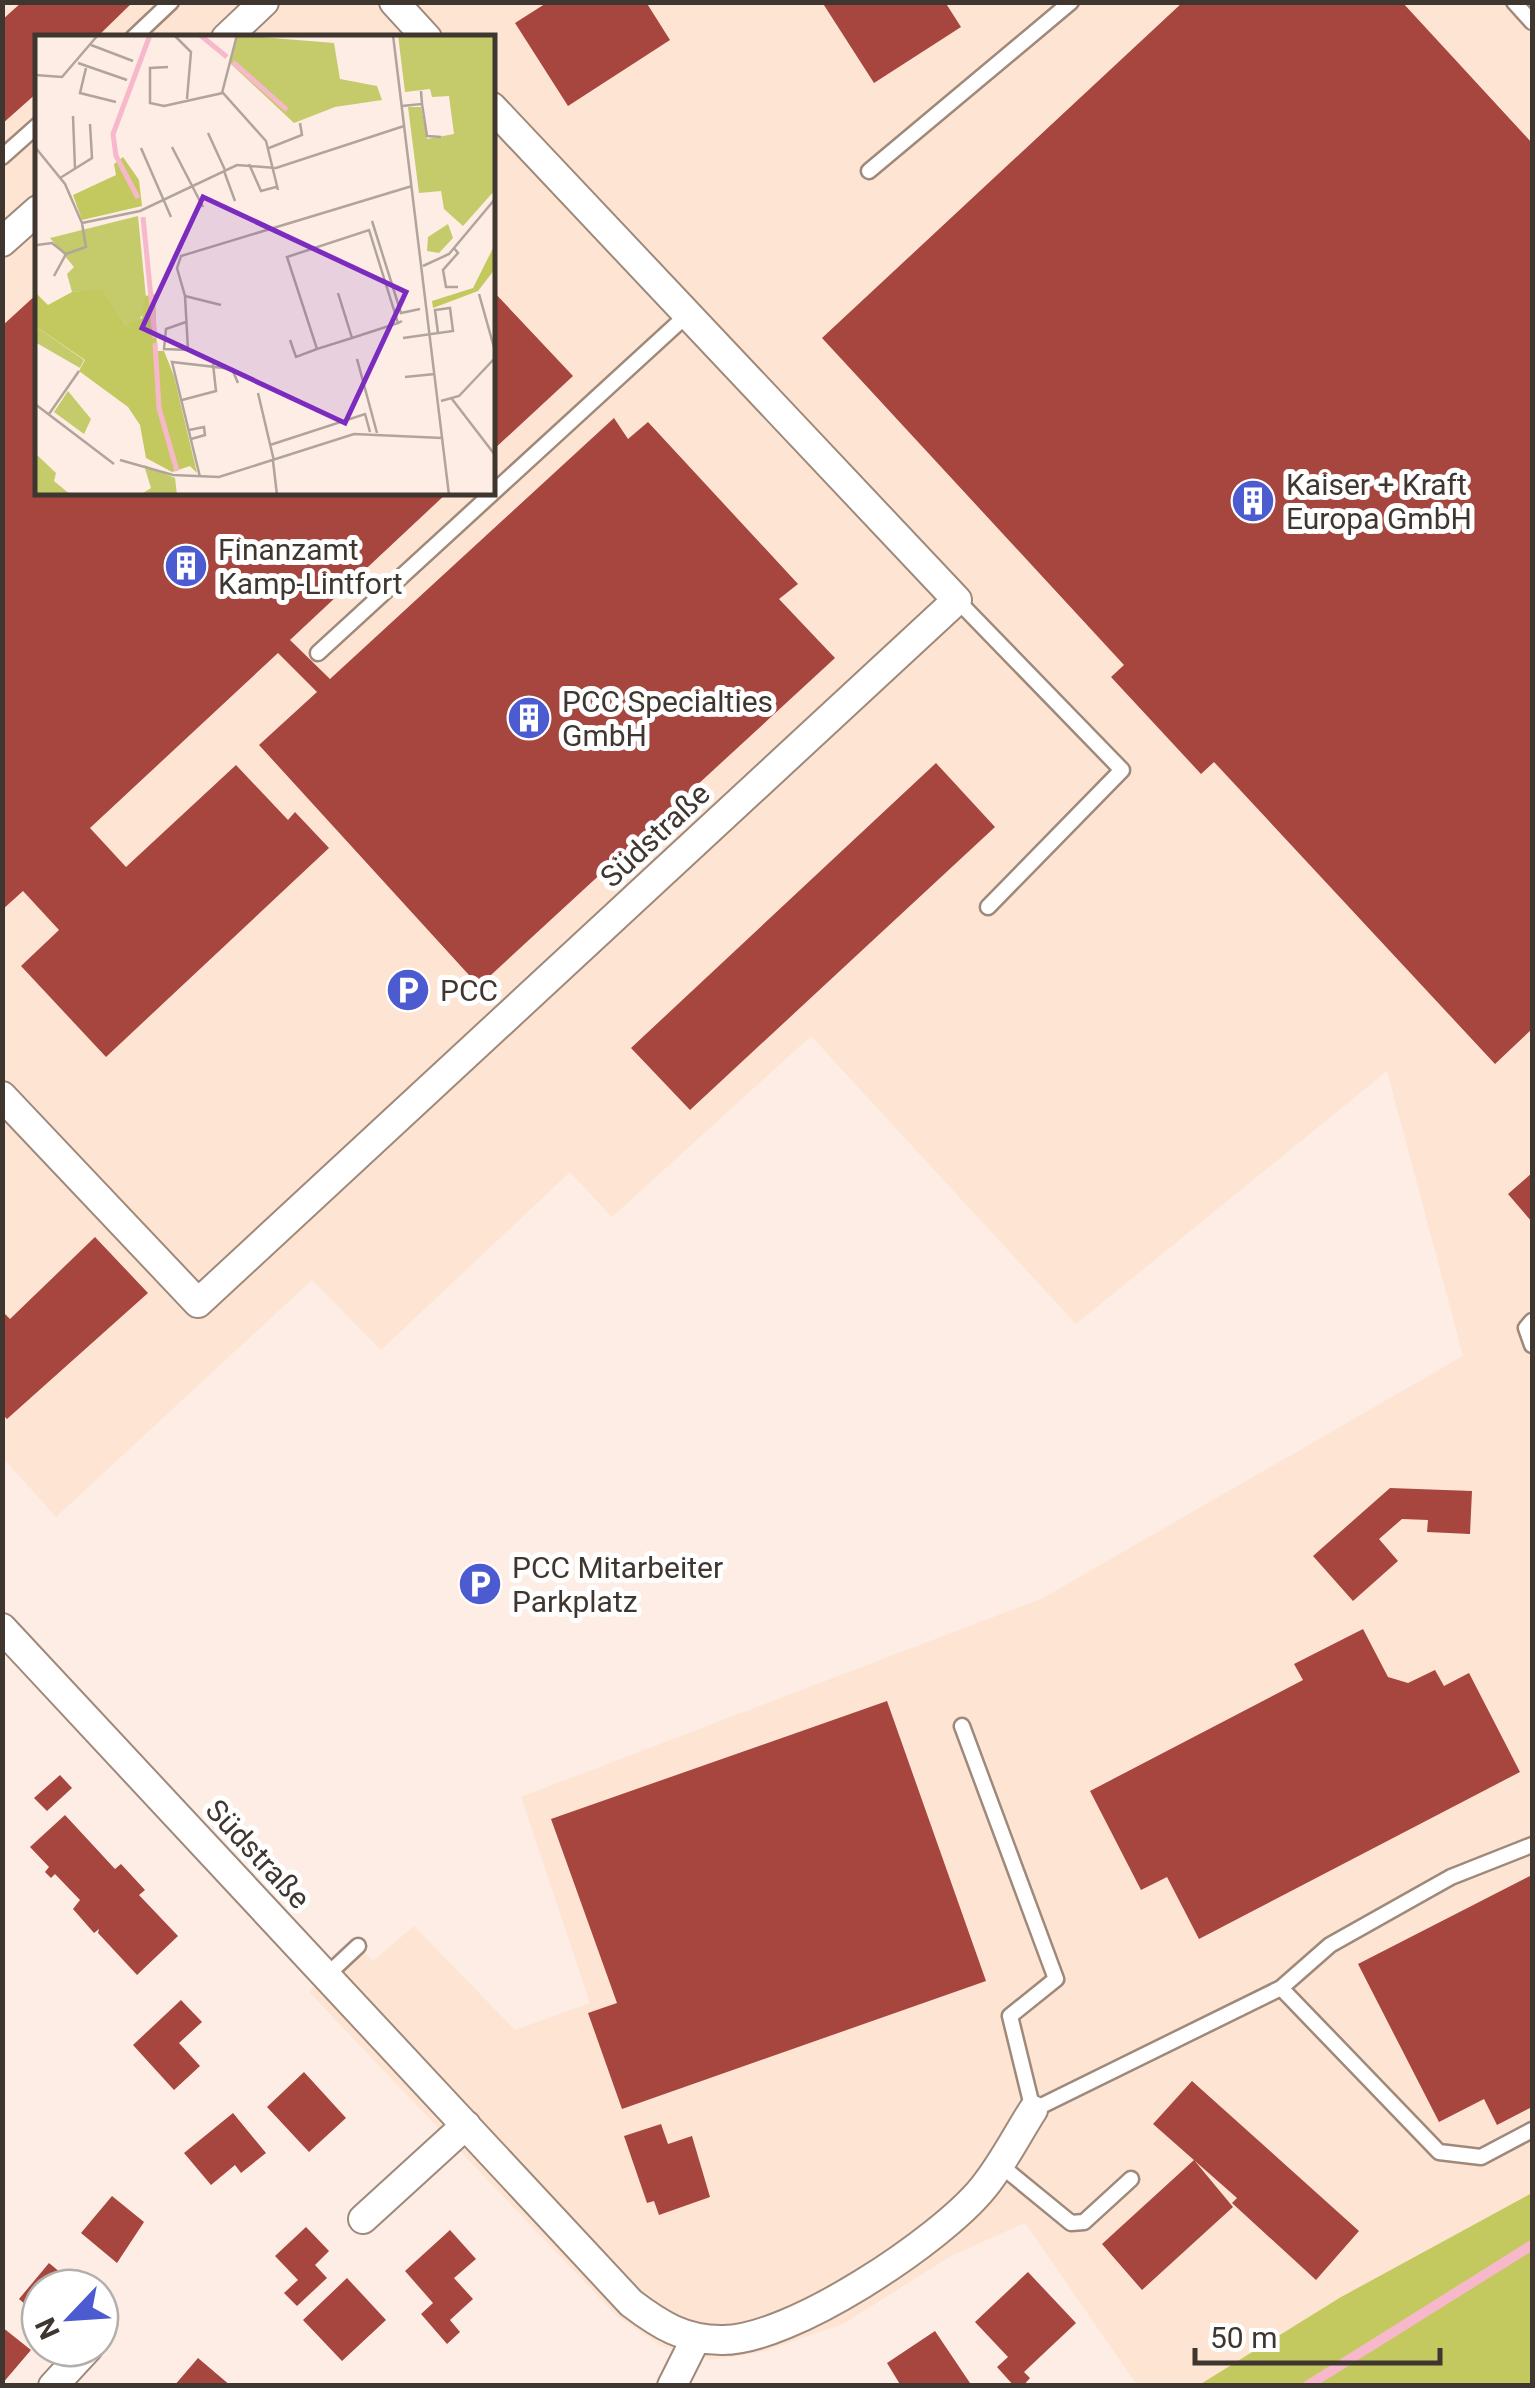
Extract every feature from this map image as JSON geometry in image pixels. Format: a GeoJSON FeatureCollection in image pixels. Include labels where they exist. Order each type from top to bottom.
{"type":"FeatureCollection","features":[{"type":"Feature","properties":{"kind":"street"},"geometry":{"type":"LineString","coordinates":[[229,35],[264,2]]}},
{"type":"Feature","properties":{"kind":"street"},"geometry":{"type":"LineString","coordinates":[[394,2],[424,35]]}},
{"type":"Feature","properties":{"kind":"street"},"geometry":{"type":"LineString","coordinates":[[495,110],[957,600]]}},
{"type":"Feature","properties":{"kind":"street"},"geometry":{"type":"LineString","coordinates":[[2,242],[35,213]]}},
{"type":"Feature","properties":{"kind":"street","name":"Südstraße"},"geometry":{"type":"LineString","coordinates":[[2,1096],[198,1304],[957,600]]}},
{"type":"Feature","properties":{"kind":"street","name":"Südstraße"},"geometry":{"type":"LineString","coordinates":[[2,1628],[632,2303],[664,2328],[696,2338],[725,2341],[798,2321],[925,2242],[983,2188],[1033,2110]]}},
{"type":"Feature","properties":{"kind":"street"},"geometry":{"type":"LineString","coordinates":[[363,2218],[466,2124]]}},
{"type":"Feature","properties":{"kind":"street"},"geometry":{"type":"LineString","coordinates":[[672,2386],[696,2338]]}},
{"type":"Feature","properties":{"kind":"lane"},"geometry":{"type":"LineString","coordinates":[[136,35],[171,2]]}},
{"type":"Feature","properties":{"kind":"lane"},"geometry":{"type":"LineString","coordinates":[[869,171],[1070,2]]}},
{"type":"Feature","properties":{"kind":"lane"},"geometry":{"type":"LineString","coordinates":[[1514,2],[1532,22]]}},
{"type":"Feature","properties":{"kind":"lane"},"geometry":{"type":"LineString","coordinates":[[2,157],[35,128]]}},
{"type":"Feature","properties":{"kind":"lane"},"geometry":{"type":"LineString","coordinates":[[495,491],[688,314]]}},
{"type":"Feature","properties":{"kind":"lane"},"geometry":{"type":"LineString","coordinates":[[318,653],[490,495]]}},
{"type":"Feature","properties":{"kind":"lane"},"geometry":{"type":"LineString","coordinates":[[957,600],[1122,770],[988,906]]}},
{"type":"Feature","properties":{"kind":"lane"},"geometry":{"type":"LineString","coordinates":[[1532,1322],[1526,1328],[1532,1345]]}},
{"type":"Feature","properties":{"kind":"lane"},"geometry":{"type":"LineString","coordinates":[[962,1726],[1056,1979],[1010,2016],[1033,2110],[1281,1988],[1348,1936],[1450,1877],[1532,1845]]}},
{"type":"Feature","properties":{"kind":"lane"},"geometry":{"type":"LineString","coordinates":[[327,1975],[358,1946]]}},
{"type":"Feature","properties":{"kind":"lane"},"geometry":{"type":"LineString","coordinates":[[1281,1988],[1439,2152],[1481,2157],[1532,2130]]}},
{"type":"Feature","properties":{"kind":"lane"},"geometry":{"type":"LineString","coordinates":[[999,2163],[1071,2223],[1084,2222],[1130,2179]]}},
{"type":"Feature","properties":{"kind":"shaded area"},"geometry":{"type":"Polygon","coordinates":[[[2,3],[1532,3],[1532,2193],[1341,2297],[1199,2385],[1137,2385],[1025,2223],[951,2256],[843,2324],[762,2352],[712,2360],[661,2346],[617,2316],[309,1992],[358,1946],[373,1961],[414,1926],[515,2030],[590,2003],[521,1797],[1043,1598],[1463,1356],[1387,1071],[1076,1324],[811,1036],[612,1217],[570,1172],[381,1350],[312,1280],[56,1517],[2,1457],[2,3]]]}},
{"type":"Feature","properties":{"kind":"green space"},"geometry":{"type":"Polygon","coordinates":[[[1532,2193],[1532,2385],[1199,2385],[1341,2297],[1532,2193]]]}},
{"type":"Feature","properties":{"kind":"building"},"geometry":{"type":"Polygon","coordinates":[[[22,2],[133,2],[99,35],[35,35],[35,95],[2,124],[2,20],[22,2]]]}},
{"type":"Feature","properties":{"kind":"building"},"geometry":{"type":"Polygon","coordinates":[[[548,2],[646,2],[670,40],[568,106],[515,23],[548,2]]]}},
{"type":"Feature","properties":{"kind":"building"},"geometry":{"type":"Polygon","coordinates":[[[822,2],[945,2],[961,27],[874,83],[822,2]]]}},
{"type":"Feature","properties":{"kind":"building","name":"Kaiser + Kraft Europa GmbH"},"geometry":{"type":"Polygon","coordinates":[[[1183,2],[1402,2],[1532,143],[1532,1029],[1495,1064],[1214,762],[1201,774],[1111,677],[1124,665],[822,338],[1183,2]]]}},
{"type":"Feature","properties":{"kind":"building"},"geometry":{"type":"Polygon","coordinates":[[[495,293],[573,376],[495,448],[495,293]]]}},
{"type":"Feature","properties":{"kind":"building"},"geometry":{"type":"Polygon","coordinates":[[[35,296],[35,495],[445,495],[290,640],[330,679],[614,418],[628,439],[648,422],[798,584],[779,599],[835,658],[479,986],[259,745],[317,692],[278,653],[90,828],[126,867],[236,765],[288,820],[295,812],[329,848],[106,1057],[21,966],[59,930],[23,891],[2,910],[2,326],[35,296]]]}},
{"type":"Feature","properties":{"kind":"building"},"geometry":{"type":"Polygon","coordinates":[[[936,763],[995,827],[690,1110],[631,1048],[936,763]]]}},
{"type":"Feature","properties":{"kind":"building"},"geometry":{"type":"Polygon","coordinates":[[[1532,1173],[1532,1222],[1508,1194],[1532,1173]]]}},
{"type":"Feature","properties":{"kind":"building"},"geometry":{"type":"Polygon","coordinates":[[[95,1237],[148,1293],[7,1419],[2,1414],[2,1311],[10,1319],[95,1237]]]}},
{"type":"Feature","properties":{"kind":"building"},"geometry":{"type":"Polygon","coordinates":[[[1390,1488],[1472,1491],[1470,1534],[1427,1532],[1428,1520],[1402,1519],[1379,1539],[1398,1561],[1353,1601],[1313,1556],[1390,1488]]]}},
{"type":"Feature","properties":{"kind":"building"},"geometry":{"type":"Polygon","coordinates":[[[1363,1629],[1388,1677],[1408,1683],[1435,1670],[1444,1686],[1469,1673],[1520,1772],[1199,1939],[1167,1877],[1141,1890],[1090,1791],[1303,1680],[1294,1664],[1363,1629]]]}},
{"type":"Feature","properties":{"kind":"building"},"geometry":{"type":"Polygon","coordinates":[[[887,1701],[986,1981],[622,2109],[588,2013],[617,2003],[551,1819],[887,1701]]]}},
{"type":"Feature","properties":{"kind":"building"},"geometry":{"type":"Polygon","coordinates":[[[60,1775],[72,1788],[47,1811],[34,1798],[60,1775]]]}},
{"type":"Feature","properties":{"kind":"building"},"geometry":{"type":"Polygon","coordinates":[[[65,1815],[115,1869],[121,1864],[145,1890],[139,1895],[178,1936],[137,1975],[98,1933],[99,1929],[94,1933],[73,1909],[80,1900],[55,1874],[51,1878],[45,1872],[49,1867],[30,1847],[65,1815]]]}},
{"type":"Feature","properties":{"kind":"building"},"geometry":{"type":"Polygon","coordinates":[[[1532,1875],[1532,2107],[1497,2125],[1484,2099],[1439,2122],[1358,1964],[1532,1875]]]}},
{"type":"Feature","properties":{"kind":"building"},"geometry":{"type":"Polygon","coordinates":[[[181,2000],[202,2022],[179,2043],[200,2066],[174,2090],[133,2045],[181,2000]]]}},
{"type":"Feature","properties":{"kind":"building"},"geometry":{"type":"Polygon","coordinates":[[[304,2072],[346,2118],[309,2152],[267,2107],[304,2072]]]}},
{"type":"Feature","properties":{"kind":"building"},"geometry":{"type":"Polygon","coordinates":[[[1192,2081],[1359,2231],[1316,2280],[1232,2203],[1237,2198],[1153,2124],[1192,2081]]]}},
{"type":"Feature","properties":{"kind":"building"},"geometry":{"type":"Polygon","coordinates":[[[233,2113],[266,2153],[241,2173],[235,2165],[211,2185],[184,2153],[233,2113]]]}},
{"type":"Feature","properties":{"kind":"building"},"geometry":{"type":"Polygon","coordinates":[[[661,2124],[668,2144],[692,2136],[710,2197],[659,2215],[654,2201],[647,2203],[624,2136],[661,2124]]]}},
{"type":"Feature","properties":{"kind":"building"},"geometry":{"type":"Polygon","coordinates":[[[1194,2160],[1233,2207],[1142,2290],[1102,2244],[1194,2160]]]}},
{"type":"Feature","properties":{"kind":"building"},"geometry":{"type":"Polygon","coordinates":[[[112,2196],[144,2222],[117,2263],[81,2233],[112,2196]]]}},
{"type":"Feature","properties":{"kind":"building"},"geometry":{"type":"Polygon","coordinates":[[[306,2227],[329,2251],[315,2265],[327,2278],[297,2306],[284,2293],[298,2280],[275,2256],[306,2227]]]}},
{"type":"Feature","properties":{"kind":"building"},"geometry":{"type":"Polygon","coordinates":[[[450,2230],[476,2259],[454,2278],[473,2299],[450,2320],[460,2332],[447,2344],[421,2314],[433,2303],[405,2271],[450,2230]]]}},
{"type":"Feature","properties":{"kind":"building"},"geometry":{"type":"Polygon","coordinates":[[[1028,2272],[1076,2323],[1024,2372],[1030,2378],[1023,2386],[1014,2386],[997,2367],[1008,2357],[975,2322],[1028,2272]]]}},
{"type":"Feature","properties":{"kind":"building"},"geometry":{"type":"Polygon","coordinates":[[[347,2278],[386,2320],[342,2361],[303,2320],[347,2278]]]}},
{"type":"Feature","properties":{"kind":"building"},"geometry":{"type":"Polygon","coordinates":[[[2,2327],[20,2341],[20,2363],[2,2384],[2,2327]]]}},
{"type":"Feature","properties":{"kind":"building"},"geometry":{"type":"Polygon","coordinates":[[[935,2331],[972,2386],[901,2386],[887,2363],[935,2331]]]}},
{"type":"Feature","properties":{"kind":"building"},"geometry":{"type":"Polygon","coordinates":[[[198,2358],[231,2386],[174,2386],[198,2358]]]}},
{"type":"Feature","properties":{"kind":"waterway"},"geometry":{"type":"LineString","coordinates":[[1307,2386],[1532,2245]]}},
{"type":"Feature","properties":{"kind":"place","name":"Kaiser + Kraft Europa GmbH"},"geometry":{"type":"Point","coordinates":[1253,501]}},
{"type":"Feature","properties":{"kind":"place","name":"Finanzamt Kamp-Lintfort"},"geometry":{"type":"Point","coordinates":[186,566]}},
{"type":"Feature","properties":{"kind":"place","name":"PCC Specialties GmbH"},"geometry":{"type":"Point","coordinates":[529,718]}},
{"type":"Feature","properties":{"kind":"place","name":"PCC"},"geometry":{"type":"Point","coordinates":[408,990]}},
{"type":"Feature","properties":{"kind":"place","name":"PCC Mitarbeiter Parkplatz"},"geometry":{"type":"Point","coordinates":[480,1584]}}]}
